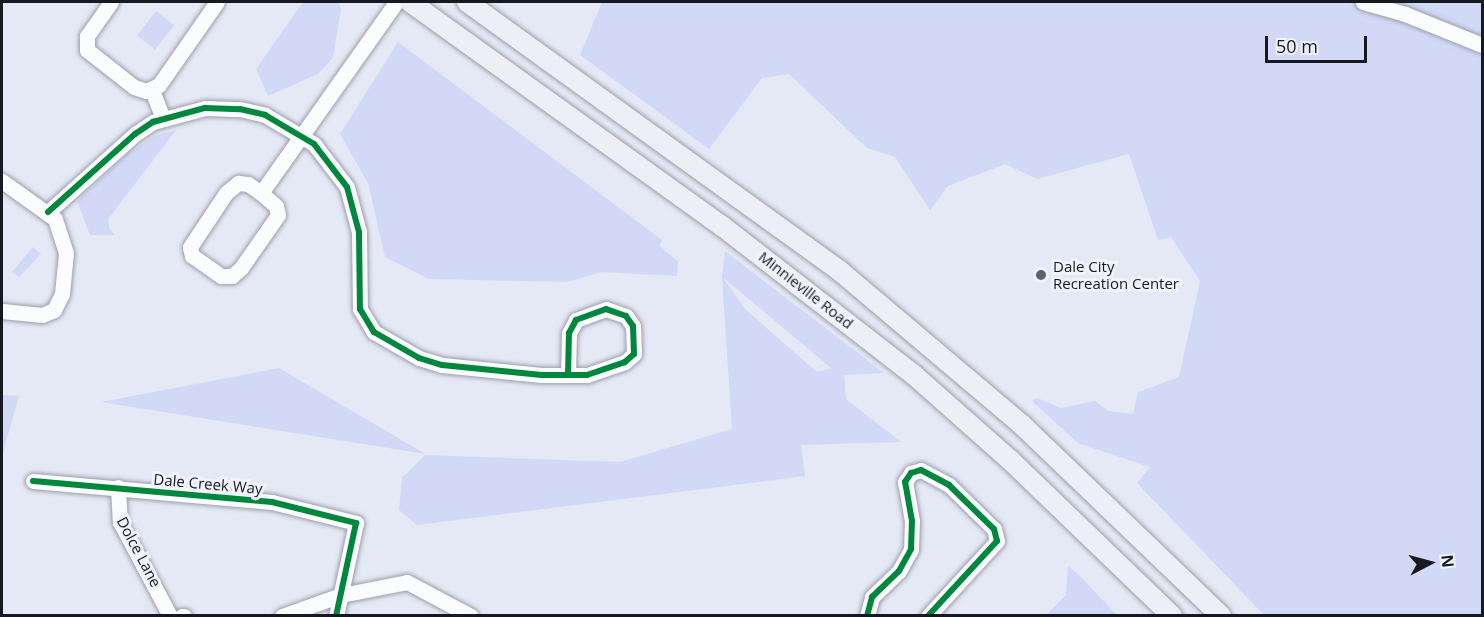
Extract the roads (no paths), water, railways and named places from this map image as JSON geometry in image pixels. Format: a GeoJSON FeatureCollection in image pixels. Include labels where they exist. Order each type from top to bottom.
{"type":"FeatureCollection","features":[{"type":"Feature","properties":{"kind":"main road","name":"Minnieville Road"},"geometry":{"type":"LineString","coordinates":[[410,2],[741,241],[914,375],[1018,468],[1172,615]]}},
{"type":"Feature","properties":{"kind":"main road"},"geometry":{"type":"LineString","coordinates":[[467,2],[849,279],[1030,432],[1221,615]]}},
{"type":"Feature","properties":{"kind":"street"},"geometry":{"type":"LineString","coordinates":[[111,2],[87,36],[87,50],[134,87],[153,90]]}},
{"type":"Feature","properties":{"kind":"street"},"geometry":{"type":"LineString","coordinates":[[153,90],[217,2]]}},
{"type":"Feature","properties":{"kind":"street"},"geometry":{"type":"LineString","coordinates":[[261,193],[396,2]]}},
{"type":"Feature","properties":{"kind":"street"},"geometry":{"type":"LineString","coordinates":[[1363,2],[1405,14],[1482,45]]}},
{"type":"Feature","properties":{"kind":"street"},"geometry":{"type":"LineString","coordinates":[[153,90],[163,118]]}},
{"type":"Feature","properties":{"kind":"street"},"geometry":{"type":"LineString","coordinates":[[48,212],[135,134],[163,118],[205,108],[240,109],[280,121],[303,134],[332,163],[350,196],[359,232],[360,309],[374,332],[419,358],[442,366],[568,375],[599,373],[629,360],[635,344],[633,326],[626,316],[606,309],[576,320],[569,333],[568,375]]}},
{"type":"Feature","properties":{"kind":"street"},"geometry":{"type":"LineString","coordinates":[[2,181],[48,212],[59,226],[66,244],[59,304],[42,315],[2,312]]}},
{"type":"Feature","properties":{"kind":"street"},"geometry":{"type":"LineString","coordinates":[[244,183],[261,193],[276,206],[278,215],[237,273],[221,276],[192,256],[192,242],[230,188],[244,183]]}},
{"type":"Feature","properties":{"kind":"street"},"geometry":{"type":"LineString","coordinates":[[867,615],[872,597],[899,571],[911,549],[912,521],[905,482],[911,473],[921,470],[949,485],[997,536],[995,548],[928,615]]}},
{"type":"Feature","properties":{"kind":"street","name":"Dale Creek Way"},"geometry":{"type":"LineString","coordinates":[[33,480],[272,502],[356,523],[336,615]]}},
{"type":"Feature","properties":{"kind":"street","name":"Dolce Lane"},"geometry":{"type":"LineString","coordinates":[[118,487],[120,522],[165,599],[170,615]]}},
{"type":"Feature","properties":{"kind":"street"},"geometry":{"type":"LineString","coordinates":[[282,615],[341,595],[407,582],[468,615]]}},
{"type":"Feature","properties":{"kind":"place","name":"Dale City Recreation Center"},"geometry":{"type":"Point","coordinates":[1041,275]}}]}
